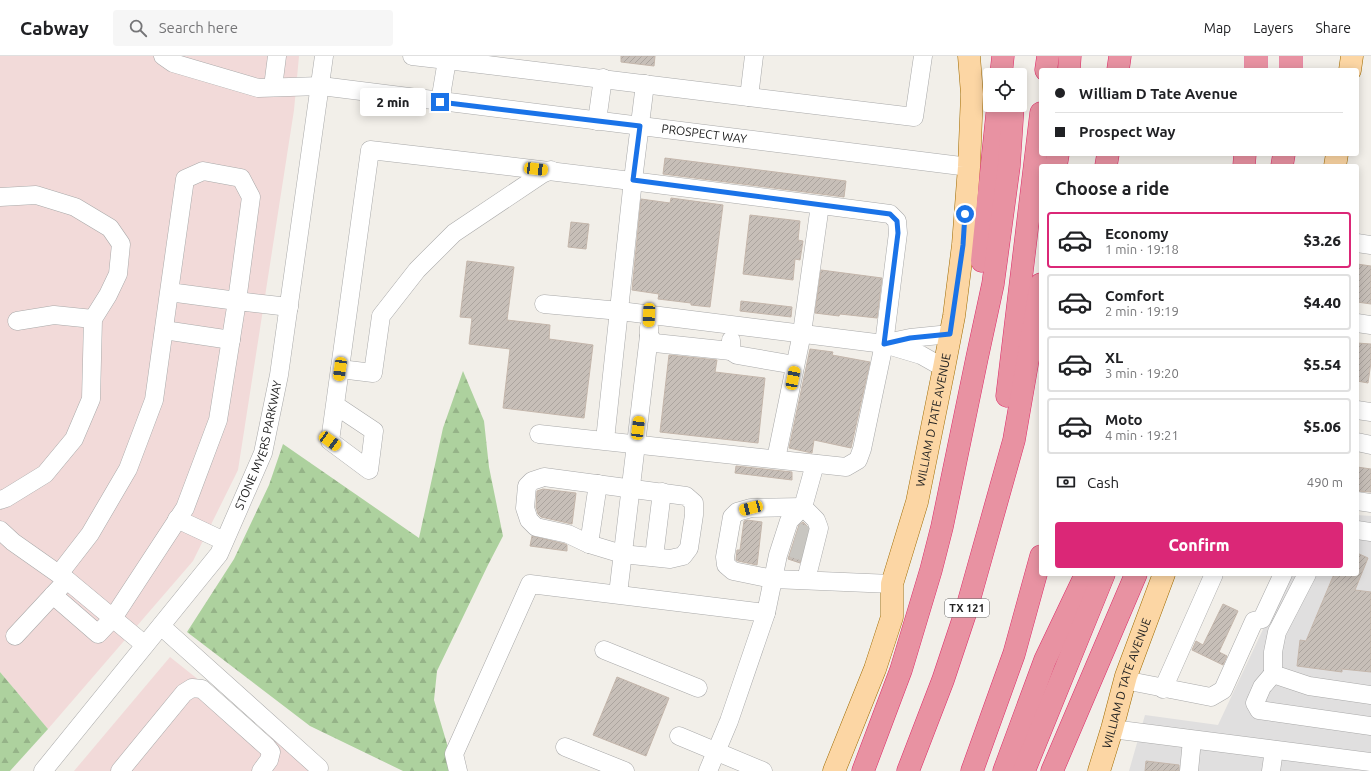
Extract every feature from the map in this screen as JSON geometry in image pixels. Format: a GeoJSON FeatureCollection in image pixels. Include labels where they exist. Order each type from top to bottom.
{"type":"FeatureCollection","features":[{"type":"Feature","properties":{"kind":"highway"},"geometry":{"type":"LineString","coordinates":[[1002,68],[1003,56]]}},
{"type":"Feature","properties":{"kind":"highway"},"geometry":{"type":"LineString","coordinates":[[1015,68],[1016,56]]}},
{"type":"Feature","properties":{"kind":"highway"},"geometry":{"type":"LineString","coordinates":[[1046,68],[1048,56]]}},
{"type":"Feature","properties":{"kind":"highway"},"geometry":{"type":"LineString","coordinates":[[1068,68],[1070,56]]}},
{"type":"Feature","properties":{"kind":"highway"},"geometry":{"type":"LineString","coordinates":[[1118,68],[1120,56]]}},
{"type":"Feature","properties":{"kind":"highway"},"geometry":{"type":"LineString","coordinates":[[1256,56],[1256,68]]}},
{"type":"Feature","properties":{"kind":"highway"},"geometry":{"type":"LineString","coordinates":[[1291,56],[1291,68]]}},
{"type":"Feature","properties":{"kind":"highway"},"geometry":{"type":"LineString","coordinates":[[977,358],[973,346],[997,112]]}},
{"type":"Feature","properties":{"kind":"highway"},"geometry":{"type":"LineString","coordinates":[[863,771],[901,670],[931,570],[950,490],[993,284],[1009,166],[1013,112]]}},
{"type":"Feature","properties":{"kind":"highway"},"geometry":{"type":"LineString","coordinates":[[1014,440],[1006,411],[1039,130]]}},
{"type":"Feature","properties":{"kind":"highway","name":"TX 121"},"geometry":{"type":"LineString","coordinates":[[908,771],[943,680],[966,611],[1014,440],[1039,296]]}},
{"type":"Feature","properties":{"kind":"highway"},"geometry":{"type":"LineString","coordinates":[[972,771],[1014,654],[1039,563]]}},
{"type":"Feature","properties":{"kind":"highway"},"geometry":{"type":"LineString","coordinates":[[1004,771],[1045,660],[1085,576]]}},
{"type":"Feature","properties":{"kind":"highway"},"geometry":{"type":"LineString","coordinates":[[1024,771],[1103,576]]}},
{"type":"Feature","properties":{"kind":"highway"},"geometry":{"type":"LineString","coordinates":[[1052,771],[1135,576]]}},
{"type":"Feature","properties":{"kind":"main road","name":"WILLIAM D TATE AVENUE"},"geometry":{"type":"LineString","coordinates":[[834,771],[875,669],[892,617],[892,584],[917,502],[944,368],[963,245],[969,167],[972,94],[969,56]]}},
{"type":"Feature","properties":{"kind":"main road"},"geometry":{"type":"LineString","coordinates":[[1350,68],[1352,56]]}},
{"type":"Feature","properties":{"kind":"main road","name":"WILLIAM D TATE AVENUE"},"geometry":{"type":"LineString","coordinates":[[1099,771],[1112,729],[1124,680],[1163,576]]}},
{"type":"Feature","properties":{"kind":"street","name":"PROSPECT WAY"},"geometry":{"type":"LineString","coordinates":[[163,56],[173,63],[258,88],[321,86],[969,167]]}},
{"type":"Feature","properties":{"kind":"street"},"geometry":{"type":"LineString","coordinates":[[273,87],[277,56]]}},
{"type":"Feature","properties":{"kind":"street","name":"STONE MYERS PARKWAY"},"geometry":{"type":"LineString","coordinates":[[43,771],[219,554],[263,453],[279,375],[321,86],[324,56]]}},
{"type":"Feature","properties":{"kind":"street"},"geometry":{"type":"LineString","coordinates":[[412,56],[448,58],[914,117],[923,56]]}},
{"type":"Feature","properties":{"kind":"street"},"geometry":{"type":"LineString","coordinates":[[749,97],[754,56]]}},
{"type":"Feature","properties":{"kind":"street"},"geometry":{"type":"LineString","coordinates":[[440,102],[448,58]]}},
{"type":"Feature","properties":{"kind":"street"},"geometry":{"type":"LineString","coordinates":[[597,120],[602,78]]}},
{"type":"Feature","properties":{"kind":"street"},"geometry":{"type":"LineString","coordinates":[[605,440],[633,180],[645,84]]}},
{"type":"Feature","properties":{"kind":"street"},"geometry":{"type":"LineString","coordinates":[[335,405],[370,150],[633,180],[890,214],[897,221],[898,233],[884,344],[862,449],[858,460],[846,467],[636,443],[539,434]]}},
{"type":"Feature","properties":{"kind":"street"},"geometry":{"type":"LineString","coordinates":[[340,369],[374,373],[381,316],[417,270],[454,233],[542,174],[551,170]]}},
{"type":"Feature","properties":{"kind":"street"},"geometry":{"type":"LineString","coordinates":[[15,636],[53,596],[90,534],[128,469],[154,400],[185,179],[203,171],[241,178],[251,197],[237,301],[218,420],[185,508],[112,618],[98,634],[53,596]]}},
{"type":"Feature","properties":{"kind":"street"},"geometry":{"type":"LineString","coordinates":[[0,198],[36,195],[75,208],[110,228],[121,244],[118,274],[108,295],[93,320],[90,399],[74,439],[45,474],[6,498],[0,500]]}},
{"type":"Feature","properties":{"kind":"street"},"geometry":{"type":"LineString","coordinates":[[776,459],[802,334],[820,205]]}},
{"type":"Feature","properties":{"kind":"street"},"geometry":{"type":"LineString","coordinates":[[1359,243],[1371,245]]}},
{"type":"Feature","properties":{"kind":"street"},"geometry":{"type":"LineString","coordinates":[[169,292],[289,307]]}},
{"type":"Feature","properties":{"kind":"street"},"geometry":{"type":"LineString","coordinates":[[544,304],[620,311],[884,344],[921,354],[944,368]]}},
{"type":"Feature","properties":{"kind":"street"},"geometry":{"type":"LineString","coordinates":[[17,321],[54,315],[93,320]]}},
{"type":"Feature","properties":{"kind":"street"},"geometry":{"type":"LineString","coordinates":[[618,594],[649,336],[649,315]]}},
{"type":"Feature","properties":{"kind":"street"},"geometry":{"type":"LineString","coordinates":[[1359,323],[1371,325]]}},
{"type":"Feature","properties":{"kind":"street"},"geometry":{"type":"LineString","coordinates":[[731,351],[730,343],[734,325]]}},
{"type":"Feature","properties":{"kind":"street"},"geometry":{"type":"LineString","coordinates":[[164,330],[231,340]]}},
{"type":"Feature","properties":{"kind":"street"},"geometry":{"type":"LineString","coordinates":[[884,344],[910,338],[950,334]]}},
{"type":"Feature","properties":{"kind":"street"},"geometry":{"type":"LineString","coordinates":[[649,336],[655,343],[731,351],[737,355],[795,364]]}},
{"type":"Feature","properties":{"kind":"street"},"geometry":{"type":"LineString","coordinates":[[1359,410],[1371,412]]}},
{"type":"Feature","properties":{"kind":"street"},"geometry":{"type":"LineString","coordinates":[[1359,442],[1371,444]]}},
{"type":"Feature","properties":{"kind":"street"},"geometry":{"type":"LineString","coordinates":[[806,580],[800,542],[789,521],[803,507],[815,464]]}},
{"type":"Feature","properties":{"kind":"street"},"geometry":{"type":"LineString","coordinates":[[544,477],[598,484],[686,496],[694,503],[690,548],[683,556],[670,559],[622,554],[589,544],[568,534],[536,527],[528,520],[524,508],[527,486],[532,481],[544,477]]}},
{"type":"Feature","properties":{"kind":"street"},"geometry":{"type":"LineString","coordinates":[[589,544],[598,484]]}},
{"type":"Feature","properties":{"kind":"street"},"geometry":{"type":"LineString","coordinates":[[654,557],[662,492]]}},
{"type":"Feature","properties":{"kind":"street"},"geometry":{"type":"LineString","coordinates":[[1359,501],[1371,503]]}},
{"type":"Feature","properties":{"kind":"street"},"geometry":{"type":"LineString","coordinates":[[708,771],[729,721],[766,613],[773,579],[800,542],[819,528],[816,520],[803,507],[751,508],[737,512],[732,517],[725,557],[726,565],[733,571],[773,579],[892,584]]}},
{"type":"Feature","properties":{"kind":"street"},"geometry":{"type":"LineString","coordinates":[[177,520],[224,541]]}},
{"type":"Feature","properties":{"kind":"street"},"geometry":{"type":"LineString","coordinates":[[0,530],[13,542],[63,577],[145,645]]}},
{"type":"Feature","properties":{"kind":"street"},"geometry":{"type":"LineString","coordinates":[[1359,530],[1371,532]]}},
{"type":"Feature","properties":{"kind":"street"},"geometry":{"type":"LineString","coordinates":[[1163,688],[1213,576]]}},
{"type":"Feature","properties":{"kind":"street"},"geometry":{"type":"LineString","coordinates":[[1124,680],[1211,697],[1223,690],[1254,621],[1262,619],[1282,576]]}},
{"type":"Feature","properties":{"kind":"street"},"geometry":{"type":"LineString","coordinates":[[1306,576],[1277,632],[1273,652],[1273,674],[1262,687],[1255,703],[1259,710],[1371,726]]}},
{"type":"Feature","properties":{"kind":"street"},"geometry":{"type":"LineString","coordinates":[[458,771],[454,754],[530,584],[766,613]]}},
{"type":"Feature","properties":{"kind":"street"},"geometry":{"type":"LineString","coordinates":[[161,626],[319,770]]}},
{"type":"Feature","properties":{"kind":"street"},"geometry":{"type":"LineString","coordinates":[[604,650],[698,688]]}},
{"type":"Feature","properties":{"kind":"street"},"geometry":{"type":"LineString","coordinates":[[1273,674],[1309,686],[1371,695]]}},
{"type":"Feature","properties":{"kind":"street"},"geometry":{"type":"LineString","coordinates":[[120,771],[184,693],[192,688],[202,689],[267,746],[271,752],[269,760],[261,771]]}},
{"type":"Feature","properties":{"kind":"street"},"geometry":{"type":"LineString","coordinates":[[1112,729],[1371,762]]}},
{"type":"Feature","properties":{"kind":"street"},"geometry":{"type":"LineString","coordinates":[[679,736],[763,771]]}},
{"type":"Feature","properties":{"kind":"street"},"geometry":{"type":"LineString","coordinates":[[1189,771],[1192,740]]}},
{"type":"Feature","properties":{"kind":"street"},"geometry":{"type":"LineString","coordinates":[[565,747],[625,771]]}},
{"type":"Feature","properties":{"kind":"street"},"geometry":{"type":"LineString","coordinates":[[1271,771],[1274,750]]}},
{"type":"Feature","properties":{"kind":"shaded area"},"geometry":{"type":"Polygon","coordinates":[[[0,56],[299,56],[294,110],[238,470],[193,561],[48,729],[0,672],[0,56]]]}},
{"type":"Feature","properties":{"kind":"shaded area"},"geometry":{"type":"Polygon","coordinates":[[[1359,515],[1371,516],[1371,771],[1129,771],[1145,715],[1218,725],[1288,576],[1359,576],[1359,515]]]}},
{"type":"Feature","properties":{"kind":"shaded area"},"geometry":{"type":"Polygon","coordinates":[[[170,657],[313,771],[74,771],[170,657]]]}},
{"type":"Feature","properties":{"kind":"green space"},"geometry":{"type":"Polygon","coordinates":[[[463,371],[484,421],[489,467],[503,536],[437,671],[434,700],[455,771],[403,771],[310,726],[187,632],[234,559],[269,485],[283,444],[419,538],[443,428],[463,371]]]}},
{"type":"Feature","properties":{"kind":"green space"},"geometry":{"type":"Polygon","coordinates":[[[0,672],[48,729],[10,771],[0,771],[0,672]]]}},
{"type":"Feature","properties":{"kind":"building"},"geometry":{"type":"Polygon","coordinates":[[[621,56],[655,56],[654,66],[621,62],[621,56]]]}},
{"type":"Feature","properties":{"kind":"building"},"geometry":{"type":"Polygon","coordinates":[[[665,158],[846,181],[844,197],[663,174],[665,158]]]}},
{"type":"Feature","properties":{"kind":"building"},"geometry":{"type":"Polygon","coordinates":[[[671,198],[723,205],[710,307],[658,299],[659,294],[632,290],[641,199],[670,203],[671,198]]]}},
{"type":"Feature","properties":{"kind":"building"},"geometry":{"type":"Polygon","coordinates":[[[750,215],[800,221],[798,240],[803,241],[800,260],[795,259],[793,280],[743,274],[750,215]]]}},
{"type":"Feature","properties":{"kind":"building"},"geometry":{"type":"Polygon","coordinates":[[[571,222],[589,224],[586,249],[568,247],[571,222]]]}},
{"type":"Feature","properties":{"kind":"building"},"geometry":{"type":"Polygon","coordinates":[[[467,261],[514,267],[507,320],[550,325],[549,339],[593,345],[584,418],[503,408],[510,349],[469,344],[472,318],[460,317],[467,261]]]}},
{"type":"Feature","properties":{"kind":"building"},"geometry":{"type":"Polygon","coordinates":[[[1359,264],[1371,266],[1371,304],[1359,302],[1359,264]]]}},
{"type":"Feature","properties":{"kind":"building"},"geometry":{"type":"Polygon","coordinates":[[[821,270],[882,278],[877,318],[815,313],[821,270]]]}},
{"type":"Feature","properties":{"kind":"building"},"geometry":{"type":"Polygon","coordinates":[[[741,301],[792,307],[791,317],[740,311],[741,301]]]}},
{"type":"Feature","properties":{"kind":"building"},"geometry":{"type":"Polygon","coordinates":[[[1359,343],[1371,344],[1371,362],[1368,383],[1359,381],[1359,343]]]}},
{"type":"Feature","properties":{"kind":"building"},"geometry":{"type":"Polygon","coordinates":[[[810,349],[833,352],[832,355],[870,362],[851,448],[814,440],[812,453],[789,448],[810,349]]]}},
{"type":"Feature","properties":{"kind":"building"},"geometry":{"type":"Polygon","coordinates":[[[669,355],[717,360],[715,372],[765,378],[758,443],[660,432],[669,355]]]}},
{"type":"Feature","properties":{"kind":"building"},"geometry":{"type":"Polygon","coordinates":[[[736,466],[792,472],[792,480],[735,473],[736,466]]]}},
{"type":"Feature","properties":{"kind":"building"},"geometry":{"type":"Polygon","coordinates":[[[1359,467],[1371,469],[1371,492],[1359,491],[1359,467]]]}},
{"type":"Feature","properties":{"kind":"building"},"geometry":{"type":"Polygon","coordinates":[[[543,489],[576,493],[572,524],[541,517],[538,514],[536,507],[537,491],[543,489]]]}},
{"type":"Feature","properties":{"kind":"building"},"geometry":{"type":"Polygon","coordinates":[[[744,521],[762,522],[757,565],[736,560],[737,550],[740,550],[744,521]]]}},
{"type":"Feature","properties":{"kind":"building"},"geometry":{"type":"Polygon","coordinates":[[[803,522],[808,529],[800,563],[788,559],[799,525],[803,522]]]}},
{"type":"Feature","properties":{"kind":"building"},"geometry":{"type":"Polygon","coordinates":[[[532,536],[565,544],[567,545],[567,551],[530,546],[532,536]]]}},
{"type":"Feature","properties":{"kind":"building"},"geometry":{"type":"Polygon","coordinates":[[[1359,554],[1368,558],[1355,590],[1371,592],[1371,672],[1342,669],[1342,672],[1297,666],[1300,640],[1306,641],[1333,576],[1359,576],[1359,554]]]}},
{"type":"Feature","properties":{"kind":"building"},"geometry":{"type":"Polygon","coordinates":[[[1223,604],[1238,611],[1219,652],[1227,656],[1223,665],[1192,650],[1196,641],[1203,645],[1223,604]]]}},
{"type":"Feature","properties":{"kind":"building"},"geometry":{"type":"Polygon","coordinates":[[[617,677],[669,698],[646,756],[593,735],[617,677]]]}},
{"type":"Feature","properties":{"kind":"building"},"geometry":{"type":"Polygon","coordinates":[[[1146,761],[1179,765],[1179,771],[1145,771],[1146,761]]]}},
{"type":"Feature","properties":{"kind":"tunnel"},"geometry":{"type":"LineString","coordinates":[[797,532],[809,536]]}},
{"type":"Feature","properties":{"kind":"tunnel"},"geometry":{"type":"LineString","coordinates":[[792,548],[804,552]]}},
{"type":"Feature","properties":{"kind":"route"},"geometry":{"type":"LineString","coordinates":[[440,102],[640,126],[633,180],[890,214],[897,221],[898,233],[884,344],[910,338],[950,334],[954,316],[963,245],[965,214]]}}]}
